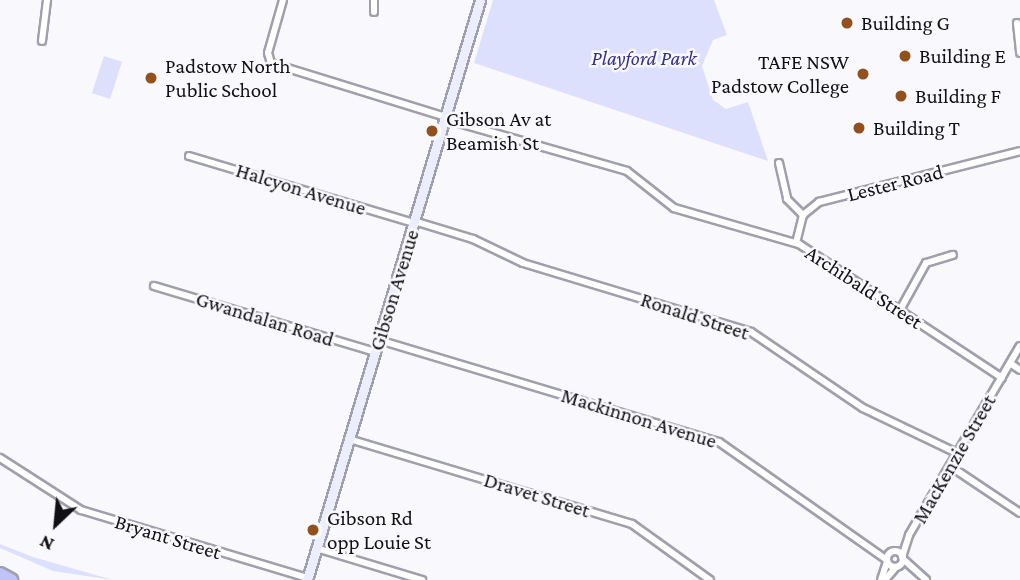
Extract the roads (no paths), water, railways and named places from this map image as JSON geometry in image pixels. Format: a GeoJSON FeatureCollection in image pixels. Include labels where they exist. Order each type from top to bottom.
{"type":"FeatureCollection","features":[{"type":"Feature","properties":{"kind":"highway"},"geometry":{"type":"LineString","coordinates":[[0,576],[9,580]]}},
{"type":"Feature","properties":{"kind":"main road","name":"Gibson Avenue"},"geometry":{"type":"LineString","coordinates":[[307,579],[480,0]]}},
{"type":"Feature","properties":{"kind":"street"},"geometry":{"type":"LineString","coordinates":[[42,41],[47,0]]}},
{"type":"Feature","properties":{"kind":"street","name":"Archibald Street"},"geometry":{"type":"LineString","coordinates":[[283,0],[268,53],[271,63],[445,118],[627,171],[674,208],[796,243],[1002,377]]}},
{"type":"Feature","properties":{"kind":"street"},"geometry":{"type":"LineString","coordinates":[[374,0],[374,12]]}},
{"type":"Feature","properties":{"kind":"street"},"geometry":{"type":"LineString","coordinates":[[1017,23],[1020,53]]}},
{"type":"Feature","properties":{"kind":"street","name":"Lester Road"},"geometry":{"type":"LineString","coordinates":[[803,215],[824,201],[1020,152]]}},
{"type":"Feature","properties":{"kind":"street","name":"Halcyon Avenue"},"geometry":{"type":"LineString","coordinates":[[189,156],[414,222]]}},
{"type":"Feature","properties":{"kind":"street"},"geometry":{"type":"LineString","coordinates":[[779,163],[787,199],[803,215],[796,243]]}},
{"type":"Feature","properties":{"kind":"street","name":"Ronald Street"},"geometry":{"type":"LineString","coordinates":[[414,222],[473,239],[523,263],[751,332],[863,408],[957,453]]}},
{"type":"Feature","properties":{"kind":"street"},"geometry":{"type":"LineString","coordinates":[[900,310],[926,262],[953,255]]}},
{"type":"Feature","properties":{"kind":"street","name":"Gwandalan Road"},"geometry":{"type":"LineString","coordinates":[[154,286],[376,352]]}},
{"type":"Feature","properties":{"kind":"street","name":"Mackinnon Avenue"},"geometry":{"type":"LineString","coordinates":[[379,340],[719,442],[875,547],[887,561],[916,573]]}},
{"type":"Feature","properties":{"kind":"street","name":"MacKenzie Street"},"geometry":{"type":"LineString","coordinates":[[887,561],[909,535],[1020,346]]}},
{"type":"Feature","properties":{"kind":"street"},"geometry":{"type":"LineString","coordinates":[[1010,363],[1020,370]]}},
{"type":"Feature","properties":{"kind":"street","name":"Dravet Street"},"geometry":{"type":"LineString","coordinates":[[349,439],[632,524],[710,580]]}},
{"type":"Feature","properties":{"kind":"street","name":"Bryant Street"},"geometry":{"type":"LineString","coordinates":[[0,458],[81,510],[307,579]]}},
{"type":"Feature","properties":{"kind":"street"},"geometry":{"type":"LineString","coordinates":[[950,466],[1020,513]]}},
{"type":"Feature","properties":{"kind":"street","name":"MacKenzie Street"},"geometry":{"type":"LineString","coordinates":[[897,567],[903,558],[909,535]]}},
{"type":"Feature","properties":{"kind":"street","name":"Mackinnon Avenue"},"geometry":{"type":"LineString","coordinates":[[875,547],[903,558],[916,573]]}},
{"type":"Feature","properties":{"kind":"street"},"geometry":{"type":"LineString","coordinates":[[316,548],[422,580]]}},
{"type":"Feature","properties":{"kind":"street"},"geometry":{"type":"LineString","coordinates":[[883,580],[887,561]]}},
{"type":"Feature","properties":{"kind":"street"},"geometry":{"type":"LineString","coordinates":[[883,580],[897,567]]}},
{"type":"Feature","properties":{"kind":"street"},"geometry":{"type":"LineString","coordinates":[[916,573],[926,580]]}},
{"type":"Feature","properties":{"kind":"place","name":"Building G"},"geometry":{"type":"Point","coordinates":[847,23]}},
{"type":"Feature","properties":{"kind":"place","name":"Building E"},"geometry":{"type":"Point","coordinates":[905,56]}},
{"type":"Feature","properties":{"kind":"place","name":"TAFE NSW Padstow College"},"geometry":{"type":"Point","coordinates":[863,74]}},
{"type":"Feature","properties":{"kind":"place","name":"Padstow North Public School"},"geometry":{"type":"Point","coordinates":[151,78]}},
{"type":"Feature","properties":{"kind":"place","name":"Building F"},"geometry":{"type":"Point","coordinates":[901,96]}},
{"type":"Feature","properties":{"kind":"place","name":"Building T"},"geometry":{"type":"Point","coordinates":[859,128]}},
{"type":"Feature","properties":{"kind":"place","name":"Gibson Av at Beamish St"},"geometry":{"type":"Point","coordinates":[432,131]}},
{"type":"Feature","properties":{"kind":"place","name":"Gibson Rd opp Louie St"},"geometry":{"type":"Point","coordinates":[313,530]}},
{"type":"Feature","properties":{"kind":"park label","name":"Playford Park"},"geometry":{"type":"Point","coordinates":[644,58]}}]}
